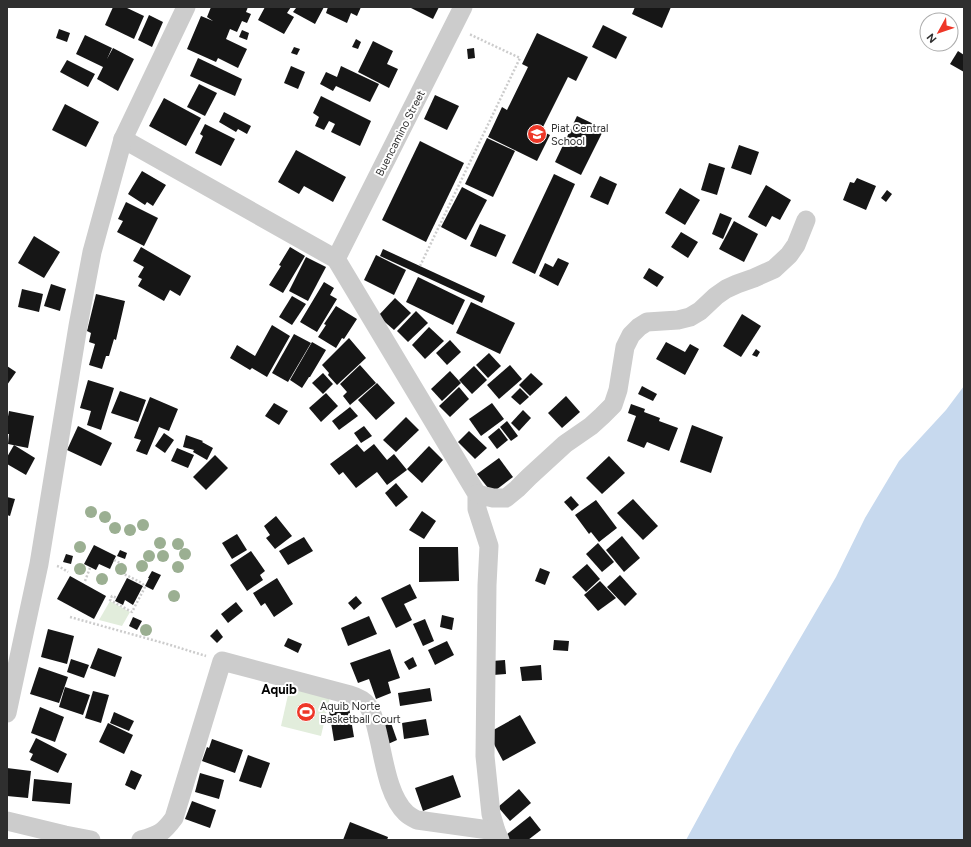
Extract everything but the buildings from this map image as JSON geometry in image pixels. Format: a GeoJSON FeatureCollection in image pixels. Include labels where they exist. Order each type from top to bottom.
{"type":"FeatureCollection","features":[{"type":"Feature","properties":{"kind":"street"},"geometry":{"type":"LineString","coordinates":[[7,713],[39,564],[75,341],[92,252],[123,139],[186,7]]}},
{"type":"Feature","properties":{"kind":"street","name":"Buencamino Street"},"geometry":{"type":"LineString","coordinates":[[336,260],[463,7]]}},
{"type":"Feature","properties":{"kind":"street"},"geometry":{"type":"LineString","coordinates":[[123,139],[336,260],[477,494],[477,509],[489,546],[487,585],[485,756],[491,814],[498,835],[416,820],[407,814],[399,805],[392,791],[375,719],[369,706],[364,701],[350,695],[222,661],[174,818],[166,828],[155,836],[141,840]]}},
{"type":"Feature","properties":{"kind":"street"},"geometry":{"type":"LineString","coordinates":[[477,494],[493,498],[506,498],[518,489],[565,444],[591,426],[613,405],[618,390],[625,347],[631,335],[639,327],[647,322],[678,320],[690,317],[700,311],[726,289],[774,269],[789,255],[796,245],[806,220]]}},
{"type":"Feature","properties":{"kind":"street"},"geometry":{"type":"LineString","coordinates":[[7,821],[91,840]]}},
{"type":"Feature","properties":{"kind":"path"},"geometry":{"type":"LineString","coordinates":[[420,266],[520,58],[454,26]]}},
{"type":"Feature","properties":{"kind":"path"},"geometry":{"type":"LineString","coordinates":[[114,560],[122,564],[124,574],[142,583],[145,587],[132,612],[110,600],[112,596],[117,598]]}},
{"type":"Feature","properties":{"kind":"path"},"geometry":{"type":"LineString","coordinates":[[60,567],[68,572]]}},
{"type":"Feature","properties":{"kind":"path"},"geometry":{"type":"LineString","coordinates":[[85,581],[90,568]]}},
{"type":"Feature","properties":{"kind":"path"},"geometry":{"type":"LineString","coordinates":[[70,617],[222,661]]}},
{"type":"Feature","properties":{"kind":"green space"},"geometry":{"type":"Polygon","coordinates":[[[110,601],[130,612],[122,626],[99,620],[110,601]]]}},
{"type":"Feature","properties":{"kind":"green space","name":"Aquib Norte Basketball Court"},"geometry":{"type":"Polygon","coordinates":[[[290,686],[330,697],[321,736],[281,726],[290,686]]]}},
{"type":"Feature","properties":{"kind":"water"},"geometry":{"type":"Polygon","coordinates":[[[964,386],[964,840],[686,840],[736,748],[836,577],[865,518],[899,461],[946,410],[964,386]]]}},
{"type":"Feature","properties":{"kind":"place","name":"Piat Central School"},"geometry":{"type":"Point","coordinates":[537,134]}},
{"type":"Feature","properties":{"kind":"place","name":"Aquib Norte Basketball Court"},"geometry":{"type":"Point","coordinates":[306,712]}},
{"type":"Feature","properties":{"kind":"district","name":"Aquib"},"geometry":{"type":"Point","coordinates":[279,689]}}]}
